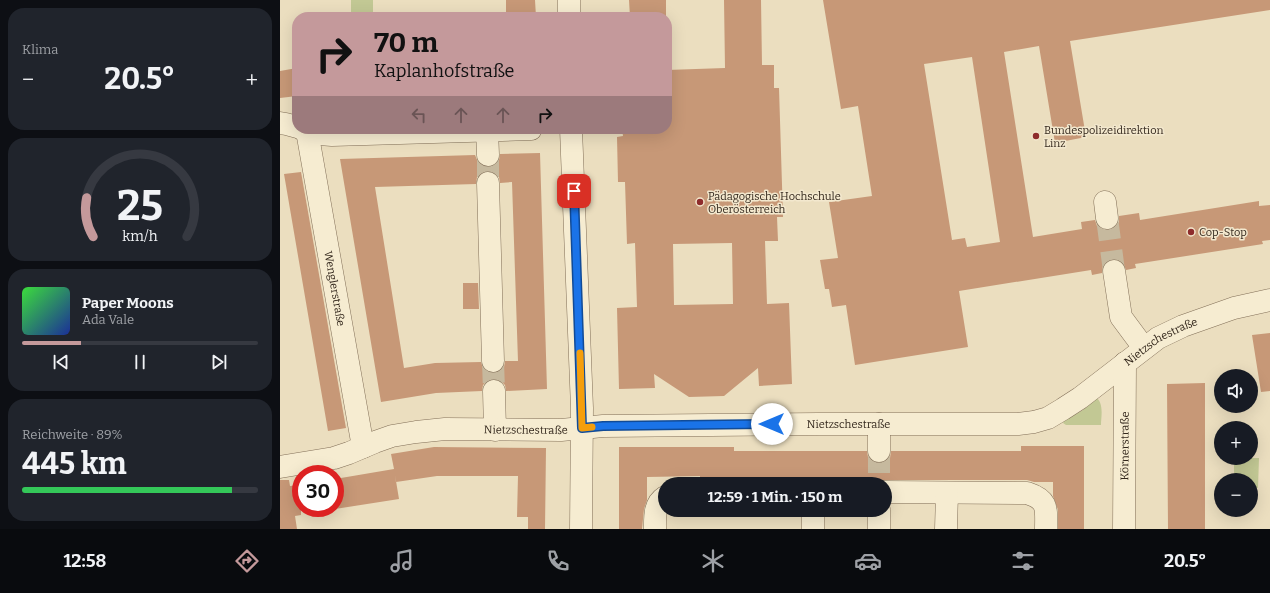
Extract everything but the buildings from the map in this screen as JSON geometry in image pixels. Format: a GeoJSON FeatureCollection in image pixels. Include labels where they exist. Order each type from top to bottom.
{"type":"FeatureCollection","features":[{"type":"Feature","properties":{"kind":"street"},"geometry":{"type":"LineString","coordinates":[[569,0],[569,12]]}},
{"type":"Feature","properties":{"kind":"street"},"geometry":{"type":"LineString","coordinates":[[280,123],[292,126]]}},
{"type":"Feature","properties":{"kind":"street","name":"Wenglerstraße"},"geometry":{"type":"LineString","coordinates":[[303,134],[363,447]]}},
{"type":"Feature","properties":{"kind":"street"},"geometry":{"type":"LineString","coordinates":[[319,134],[363,134]]}},
{"type":"Feature","properties":{"kind":"street"},"geometry":{"type":"LineString","coordinates":[[487,134],[488,155]]}},
{"type":"Feature","properties":{"kind":"street"},"geometry":{"type":"LineString","coordinates":[[571,134],[582,428],[582,529]]}},
{"type":"Feature","properties":{"kind":"street"},"geometry":{"type":"LineString","coordinates":[[488,183],[493,361]]}},
{"type":"Feature","properties":{"kind":"street"},"geometry":{"type":"LineString","coordinates":[[1114,271],[1121,317],[1144,348]]}},
{"type":"Feature","properties":{"kind":"street","name":"Nietzschestraße"},"geometry":{"type":"LineString","coordinates":[[280,467],[334,458],[392,436],[445,429],[561,430],[603,426],[1018,424],[1034,422],[1048,418],[1080,398],[1158,338],[1196,321],[1234,308],[1270,300]]}},
{"type":"Feature","properties":{"kind":"street","name":"Körnerstraße"},"geometry":{"type":"LineString","coordinates":[[1124,529],[1125,363]]}},
{"type":"Feature","properties":{"kind":"street"},"geometry":{"type":"LineString","coordinates":[[494,391],[495,430]]}},
{"type":"Feature","properties":{"kind":"street"},"geometry":{"type":"LineString","coordinates":[[879,424],[879,451]]}},
{"type":"Feature","properties":{"kind":"street"},"geometry":{"type":"LineString","coordinates":[[892,487],[947,493],[1027,493],[1038,496],[1043,501],[1046,509],[1046,529]]}},
{"type":"Feature","properties":{"kind":"street"},"geometry":{"type":"LineString","coordinates":[[946,529],[947,493]]}},
{"type":"Feature","properties":{"kind":"street"},"geometry":{"type":"LineString","coordinates":[[655,529],[655,515],[658,505]]}},
{"type":"Feature","properties":{"kind":"street"},"geometry":{"type":"LineString","coordinates":[[813,517],[813,529]]}},
{"type":"Feature","properties":{"kind":"street"},"geometry":{"type":"LineString","coordinates":[[879,517],[879,529]]}},
{"type":"Feature","properties":{"kind":"green space"},"geometry":{"type":"Polygon","coordinates":[[[351,0],[373,0],[373,12],[351,12],[351,0]]]}},
{"type":"Feature","properties":{"kind":"green space"},"geometry":{"type":"Polygon","coordinates":[[[1097,398],[1101,404],[1101,425],[1066,425],[1063,423],[1083,410],[1097,398]]]}},
{"type":"Feature","properties":{"kind":"green space"},"geometry":{"type":"Polygon","coordinates":[[[1259,458],[1258,488],[1258,473],[1234,473],[1234,465],[1258,465],[1259,458]]]}},
{"type":"Feature","properties":{"kind":"tunnel"},"geometry":{"type":"LineString","coordinates":[[488,155],[488,183]]}},
{"type":"Feature","properties":{"kind":"tunnel"},"geometry":{"type":"LineString","coordinates":[[1107,218],[1114,271]]}},
{"type":"Feature","properties":{"kind":"tunnel"},"geometry":{"type":"LineString","coordinates":[[493,361],[494,391]]}},
{"type":"Feature","properties":{"kind":"tunnel"},"geometry":{"type":"LineString","coordinates":[[879,451],[879,477]]}},
{"type":"Feature","properties":{"kind":"slow traffic"},"geometry":{"type":"LineString","coordinates":[[580,353],[582,428],[592,427]]}},
{"type":"Feature","properties":{"kind":"place","name":"Bundespolizeidirektion Linz"},"geometry":{"type":"Point","coordinates":[1036,136]}},
{"type":"Feature","properties":{"kind":"place","name":"Pädagogische Hochschule Oberösterreich"},"geometry":{"type":"Point","coordinates":[700,202]}},
{"type":"Feature","properties":{"kind":"place","name":"Cop-Stop"},"geometry":{"type":"Point","coordinates":[1191,232]}},
{"type":"Feature","properties":{"kind":"route"},"geometry":{"type":"LineString","coordinates":[[574,191],[582,428],[603,426],[772,424]]}}]}
